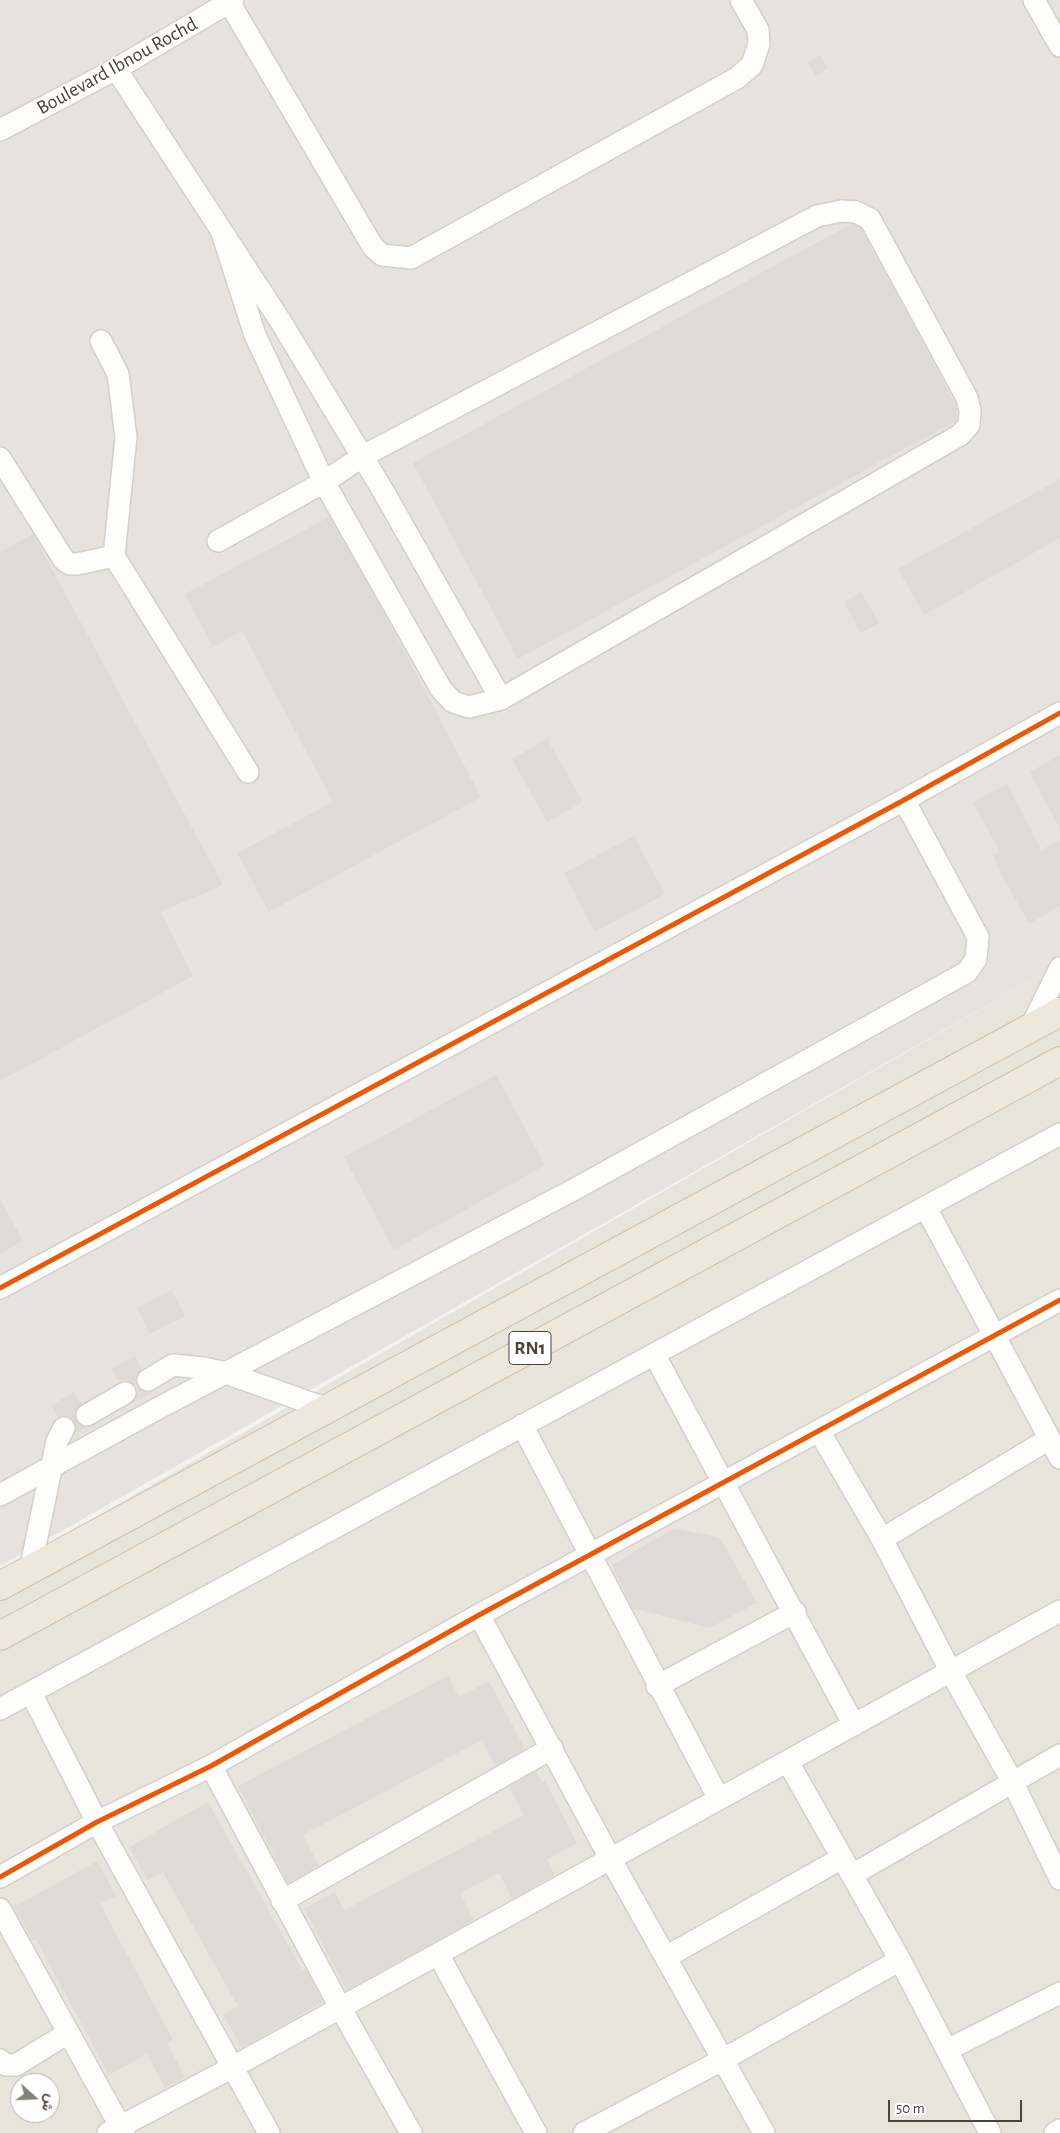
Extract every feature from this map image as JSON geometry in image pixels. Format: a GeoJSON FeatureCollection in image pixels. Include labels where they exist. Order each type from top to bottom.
{"type":"FeatureCollection","features":[{"type":"Feature","properties":{"kind":"highway","name":"RN1"},"geometry":{"type":"LineString","coordinates":[[0,1586],[330,1410],[1060,1012]]}},
{"type":"Feature","properties":{"kind":"highway","name":"RN1"},"geometry":{"type":"LineString","coordinates":[[0,1636],[1060,1061]]}},
{"type":"Feature","properties":{"kind":"street"},"geometry":{"type":"LineString","coordinates":[[231,1],[373,247],[382,255],[411,258],[737,78],[752,65],[758,44],[758,30],[741,0]]}},
{"type":"Feature","properties":{"kind":"street"},"geometry":{"type":"LineString","coordinates":[[1034,0],[1060,46]]}},
{"type":"Feature","properties":{"kind":"street","name":"Boulevard Ibnou Rochd"},"geometry":{"type":"LineString","coordinates":[[0,130],[116,69],[231,1]]}},
{"type":"Feature","properties":{"kind":"street"},"geometry":{"type":"LineString","coordinates":[[116,69],[281,322],[363,456],[501,699]]}},
{"type":"Feature","properties":{"kind":"street"},"geometry":{"type":"LineString","coordinates":[[218,541],[324,482],[363,456],[817,216],[841,211],[856,212],[870,219],[967,398],[970,411],[969,424],[960,435],[501,699],[469,708],[453,702],[441,689],[324,482],[255,335],[222,233]]}},
{"type":"Feature","properties":{"kind":"street"},"geometry":{"type":"LineString","coordinates":[[101,341],[118,374],[126,437],[114,556],[248,772]]}},
{"type":"Feature","properties":{"kind":"street"},"geometry":{"type":"LineString","coordinates":[[0,458],[64,560],[70,564],[77,564],[114,556]]}},
{"type":"Feature","properties":{"kind":"street"},"geometry":{"type":"LineString","coordinates":[[0,1288],[904,800],[1060,713]]}},
{"type":"Feature","properties":{"kind":"street"},"geometry":{"type":"LineString","coordinates":[[0,1495],[226,1373],[575,1189],[967,972],[976,959],[978,937],[904,800]]}},
{"type":"Feature","properties":{"kind":"street"},"geometry":{"type":"LineString","coordinates":[[1031,1027],[1056,975],[1060,959]]}},
{"type":"Feature","properties":{"kind":"street"},"geometry":{"type":"LineString","coordinates":[[0,1710],[1060,1134]]}},
{"type":"Feature","properties":{"kind":"street"},"geometry":{"type":"LineString","coordinates":[[926,1208],[1060,1458]]}},
{"type":"Feature","properties":{"kind":"street"},"geometry":{"type":"LineString","coordinates":[[0,1877],[97,1822],[211,1766],[479,1615],[724,1484],[1060,1300]]}},
{"type":"Feature","properties":{"kind":"street"},"geometry":{"type":"LineString","coordinates":[[654,1354],[795,1612],[854,1725]]}},
{"type":"Feature","properties":{"kind":"street"},"geometry":{"type":"LineString","coordinates":[[148,1380],[174,1365],[204,1368],[226,1373],[330,1410]]}},
{"type":"Feature","properties":{"kind":"street"},"geometry":{"type":"LineString","coordinates":[[87,1415],[125,1393]]}},
{"type":"Feature","properties":{"kind":"street"},"geometry":{"type":"LineString","coordinates":[[522,1425],[719,1799]]}},
{"type":"Feature","properties":{"kind":"street"},"geometry":{"type":"LineString","coordinates":[[30,1570],[57,1441],[64,1428]]}},
{"type":"Feature","properties":{"kind":"street"},"geometry":{"type":"LineString","coordinates":[[819,1431],[882,1539],[951,1672],[1012,1781],[1060,1878]]}},
{"type":"Feature","properties":{"kind":"street"},"geometry":{"type":"LineString","coordinates":[[882,1539],[1050,1439]]}},
{"type":"Feature","properties":{"kind":"street"},"geometry":{"type":"LineString","coordinates":[[0,1909],[68,2032],[117,2131],[1060,1611]]}},
{"type":"Feature","properties":{"kind":"street"},"geometry":{"type":"LineString","coordinates":[[658,1686],[795,1612]]}},
{"type":"Feature","properties":{"kind":"street"},"geometry":{"type":"LineString","coordinates":[[479,1615],[610,1858],[764,2133]]}},
{"type":"Feature","properties":{"kind":"street"},"geometry":{"type":"LineString","coordinates":[[31,1692],[97,1822],[269,2133]]}},
{"type":"Feature","properties":{"kind":"street"},"geometry":{"type":"LineString","coordinates":[[282,1901],[552,1748]]}},
{"type":"Feature","properties":{"kind":"street"},"geometry":{"type":"LineString","coordinates":[[666,1957],[847,1866],[1060,1755]]}},
{"type":"Feature","properties":{"kind":"street"},"geometry":{"type":"LineString","coordinates":[[788,1762],[900,1960],[990,2133]]}},
{"type":"Feature","properties":{"kind":"street"},"geometry":{"type":"LineString","coordinates":[[211,1766],[282,1901],[411,2133]]}},
{"type":"Feature","properties":{"kind":"street"},"geometry":{"type":"LineString","coordinates":[[438,1954],[536,2133]]}},
{"type":"Feature","properties":{"kind":"street"},"geometry":{"type":"LineString","coordinates":[[584,2133],[724,2059],[900,1960]]}},
{"type":"Feature","properties":{"kind":"street"},"geometry":{"type":"LineString","coordinates":[[947,2050],[1060,1993]]}},
{"type":"Feature","properties":{"kind":"street"},"geometry":{"type":"LineString","coordinates":[[0,2060],[6,2065],[16,2065],[68,2032]]}},
{"type":"Feature","properties":{"kind":"street"},"geometry":{"type":"LineString","coordinates":[[1055,2133],[1060,2130]]}},
{"type":"Feature","properties":{"kind":"shaded area"},"geometry":{"type":"Polygon","coordinates":[[[0,0],[1060,0],[1060,964],[0,1566],[0,0]]]}},
{"type":"Feature","properties":{"kind":"shaded area"},"geometry":{"type":"Polygon","coordinates":[[[1060,964],[1060,2133],[0,2133],[0,1572],[1060,964]]]}},
{"type":"Feature","properties":{"kind":"building"},"geometry":{"type":"Polygon","coordinates":[[[820,55],[828,68],[816,76],[808,63],[820,55]]]}},
{"type":"Feature","properties":{"kind":"building"},"geometry":{"type":"Polygon","coordinates":[[[851,224],[861,228],[956,405],[957,420],[518,659],[413,463],[851,224]]]}},
{"type":"Feature","properties":{"kind":"building"},"geometry":{"type":"Polygon","coordinates":[[[1060,479],[1060,538],[924,615],[898,569],[1060,479]]]}},
{"type":"Feature","properties":{"kind":"building"},"geometry":{"type":"Polygon","coordinates":[[[329,517],[379,604],[481,797],[269,912],[237,853],[333,802],[242,631],[213,647],[185,594],[329,517]]]}},
{"type":"Feature","properties":{"kind":"building"},"geometry":{"type":"Polygon","coordinates":[[[33,534],[223,885],[161,912],[193,976],[0,1081],[0,552],[33,534]]]}},
{"type":"Feature","properties":{"kind":"building"},"geometry":{"type":"Polygon","coordinates":[[[861,592],[879,623],[861,633],[844,602],[861,592]]]}},
{"type":"Feature","properties":{"kind":"building"},"geometry":{"type":"Polygon","coordinates":[[[547,739],[583,802],[547,822],[512,759],[547,739]]]}},
{"type":"Feature","properties":{"kind":"building"},"geometry":{"type":"Polygon","coordinates":[[[1060,755],[1060,829],[1030,772],[1060,755]]]}},
{"type":"Feature","properties":{"kind":"building"},"geometry":{"type":"Polygon","coordinates":[[[1007,784],[1041,850],[1060,840],[1060,906],[1029,924],[1001,873],[993,855],[1000,852],[973,802],[1007,784]]]}},
{"type":"Feature","properties":{"kind":"building"},"geometry":{"type":"Polygon","coordinates":[[[634,836],[665,894],[595,932],[564,873],[634,836]]]}},
{"type":"Feature","properties":{"kind":"building"},"geometry":{"type":"Polygon","coordinates":[[[496,1075],[545,1165],[394,1250],[344,1157],[496,1075]]]}},
{"type":"Feature","properties":{"kind":"building"},"geometry":{"type":"Polygon","coordinates":[[[0,1199],[23,1241],[0,1254],[0,1199]]]}},
{"type":"Feature","properties":{"kind":"building"},"geometry":{"type":"Polygon","coordinates":[[[172,1290],[185,1316],[150,1334],[137,1308],[172,1290]]]}},
{"type":"Feature","properties":{"kind":"building"},"geometry":{"type":"Polygon","coordinates":[[[135,1356],[142,1369],[137,1374],[137,1386],[142,1391],[154,1391],[131,1404],[136,1399],[136,1387],[131,1382],[119,1382],[112,1368],[135,1356]]]}},
{"type":"Feature","properties":{"kind":"building"},"geometry":{"type":"Polygon","coordinates":[[[74,1392],[81,1404],[76,1409],[76,1421],[86,1427],[75,1434],[76,1427],[74,1421],[64,1416],[58,1417],[51,1405],[74,1392]]]}},
{"type":"Feature","properties":{"kind":"building"},"geometry":{"type":"Polygon","coordinates":[[[674,1528],[720,1538],[757,1603],[709,1628],[632,1608],[612,1565],[674,1528]]]}},
{"type":"Feature","properties":{"kind":"building"},"geometry":{"type":"Polygon","coordinates":[[[448,1676],[459,1697],[489,1681],[525,1749],[495,1766],[482,1740],[303,1835],[319,1866],[288,1883],[238,1786],[448,1676]]]}},
{"type":"Feature","properties":{"kind":"building"},"geometry":{"type":"Polygon","coordinates":[[[536,1771],[542,1782],[545,1781],[577,1843],[547,1859],[555,1875],[512,1899],[499,1873],[460,1893],[474,1920],[347,1990],[304,1909],[335,1892],[344,1910],[524,1815],[509,1786],[536,1771]]]}},
{"type":"Feature","properties":{"kind":"building"},"geometry":{"type":"Polygon","coordinates":[[[208,1802],[302,1970],[305,1968],[323,2002],[242,2048],[223,2014],[238,2006],[163,1872],[148,1880],[129,1847],[208,1802]]]}},
{"type":"Feature","properties":{"kind":"building"},"geometry":{"type":"Polygon","coordinates":[[[97,1861],[116,1896],[100,1904],[173,2040],[167,2043],[185,2077],[165,2088],[147,2054],[109,2075],[36,1939],[33,1941],[14,1907],[97,1861]]]}},
{"type":"Feature","properties":{"kind":"cycle path"},"geometry":{"type":"LineString","coordinates":[[0,1288],[904,800],[1060,713]]}},
{"type":"Feature","properties":{"kind":"cycle path"},"geometry":{"type":"LineString","coordinates":[[0,1877],[97,1822],[211,1766],[479,1615],[1060,1300]]}}]}
